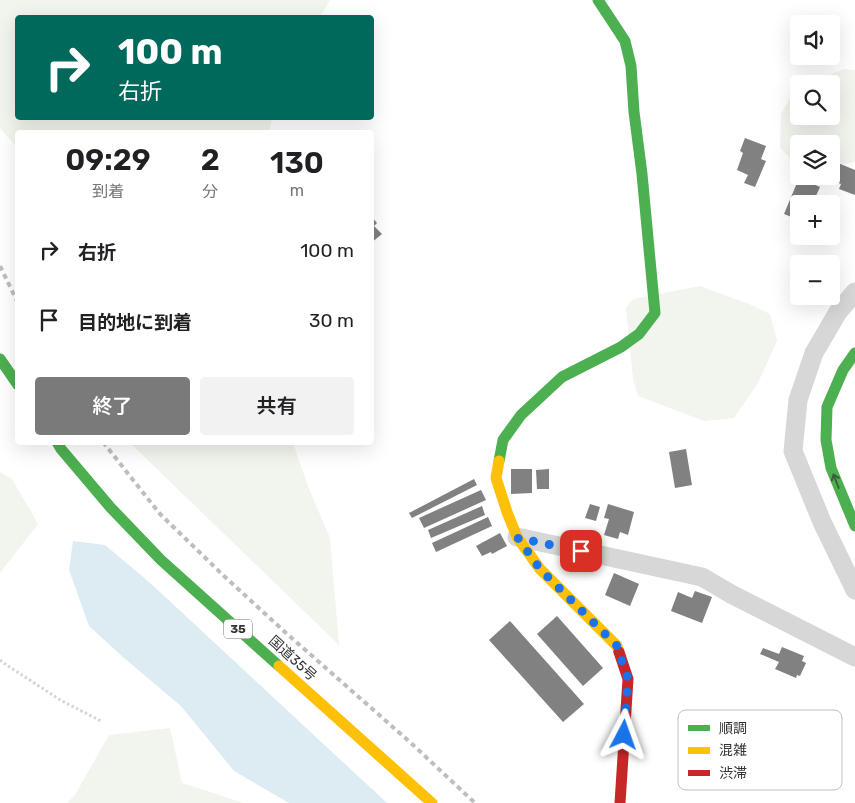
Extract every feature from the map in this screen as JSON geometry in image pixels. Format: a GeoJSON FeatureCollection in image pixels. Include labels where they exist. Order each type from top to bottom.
{"type":"FeatureCollection","features":[{"type":"Feature","properties":{"kind":"main road"},"geometry":{"type":"LineString","coordinates":[[598,0],[625,41],[631,66],[655,312],[639,334],[621,347],[562,377],[520,416],[503,440],[496,478],[518,538],[540,569],[617,646],[628,679],[620,803]]}},
{"type":"Feature","properties":{"kind":"main road"},"geometry":{"type":"LineString","coordinates":[[855,353],[843,370],[827,407],[826,440],[831,468],[855,526]]}},
{"type":"Feature","properties":{"kind":"main road"},"geometry":{"type":"LineString","coordinates":[[0,359],[15,380]]}},
{"type":"Feature","properties":{"kind":"main road","name":"国道35号"},"geometry":{"type":"LineString","coordinates":[[59,445],[112,508],[161,560],[432,803]]}},
{"type":"Feature","properties":{"kind":"street"},"geometry":{"type":"LineString","coordinates":[[855,292],[838,312],[814,353],[798,400],[793,451],[822,522],[855,590]]}},
{"type":"Feature","properties":{"kind":"street"},"geometry":{"type":"LineString","coordinates":[[518,538],[702,577],[731,594],[855,657]]}},
{"type":"Feature","properties":{"kind":"path"},"geometry":{"type":"LineString","coordinates":[[0,660],[62,701],[101,721]]}},
{"type":"Feature","properties":{"kind":"shaded area"},"geometry":{"type":"Polygon","coordinates":[[[0,0],[330,0],[321,15],[15,15],[15,120],[272,120],[269,130],[15,130],[15,146],[0,128],[0,0]]]}},
{"type":"Feature","properties":{"kind":"shaded area"},"geometry":{"type":"Polygon","coordinates":[[[844,69],[855,70],[855,162],[840,165],[840,135],[790,135],[790,157],[780,148],[781,114],[790,98],[790,125],[840,125],[840,75],[830,75],[844,69]]]}},
{"type":"Feature","properties":{"kind":"shaded area"},"geometry":{"type":"Polygon","coordinates":[[[700,286],[770,314],[777,341],[758,383],[734,418],[704,421],[638,396],[633,379],[626,308],[633,299],[700,286]]]}},
{"type":"Feature","properties":{"kind":"shaded area"},"geometry":{"type":"Polygon","coordinates":[[[132,445],[294,445],[309,489],[330,538],[339,645],[132,445]]]}},
{"type":"Feature","properties":{"kind":"shaded area"},"geometry":{"type":"Polygon","coordinates":[[[0,472],[12,479],[38,524],[0,573],[0,472]]]}},
{"type":"Feature","properties":{"kind":"shaded area"},"geometry":{"type":"Polygon","coordinates":[[[73,541],[105,545],[148,581],[387,803],[289,803],[234,771],[181,706],[89,626],[69,570],[73,541]]]}},
{"type":"Feature","properties":{"kind":"shaded area"},"geometry":{"type":"Polygon","coordinates":[[[170,728],[182,783],[244,803],[67,803],[75,795],[109,735],[170,728]]]}},
{"type":"Feature","properties":{"kind":"building"},"geometry":{"type":"Polygon","coordinates":[[[745,138],[766,146],[761,159],[766,161],[755,187],[744,183],[748,175],[737,170],[743,153],[740,151],[745,138]]]}},
{"type":"Feature","properties":{"kind":"building"},"geometry":{"type":"Polygon","coordinates":[[[840,164],[855,170],[855,195],[839,189],[841,184],[840,164]]]}},
{"type":"Feature","properties":{"kind":"building"},"geometry":{"type":"Polygon","coordinates":[[[796,185],[815,185],[820,187],[816,195],[792,195],[796,185]]]}},
{"type":"Feature","properties":{"kind":"building"},"geometry":{"type":"Polygon","coordinates":[[[790,200],[790,216],[784,214],[790,200]]]}},
{"type":"Feature","properties":{"kind":"building"},"geometry":{"type":"Polygon","coordinates":[[[374,226],[382,234],[374,241],[374,226]]]}},
{"type":"Feature","properties":{"kind":"building"},"geometry":{"type":"Polygon","coordinates":[[[686,449],[692,485],[675,488],[669,452],[686,449]]]}},
{"type":"Feature","properties":{"kind":"building"},"geometry":{"type":"Polygon","coordinates":[[[511,469],[532,469],[532,493],[511,494],[511,469]]]}},
{"type":"Feature","properties":{"kind":"building"},"geometry":{"type":"Polygon","coordinates":[[[549,469],[549,489],[537,489],[536,470],[549,469]]]}},
{"type":"Feature","properties":{"kind":"building"},"geometry":{"type":"Polygon","coordinates":[[[474,479],[477,485],[412,518],[409,513],[474,479]]]}},
{"type":"Feature","properties":{"kind":"building"},"geometry":{"type":"Polygon","coordinates":[[[481,490],[486,500],[424,528],[419,518],[481,490]]]}},
{"type":"Feature","properties":{"kind":"building"},"geometry":{"type":"Polygon","coordinates":[[[590,504],[600,507],[596,521],[585,518],[590,504]]]}},
{"type":"Feature","properties":{"kind":"building"},"geometry":{"type":"Polygon","coordinates":[[[608,504],[634,512],[628,535],[620,532],[618,539],[604,535],[609,519],[604,518],[608,504]]]}},
{"type":"Feature","properties":{"kind":"building"},"geometry":{"type":"Polygon","coordinates":[[[482,506],[485,515],[431,538],[428,530],[482,506]]]}},
{"type":"Feature","properties":{"kind":"building"},"geometry":{"type":"Polygon","coordinates":[[[488,517],[492,526],[436,552],[432,543],[488,517]]]}},
{"type":"Feature","properties":{"kind":"building"},"geometry":{"type":"Polygon","coordinates":[[[500,533],[507,546],[492,554],[491,552],[482,556],[476,546],[500,533]]]}},
{"type":"Feature","properties":{"kind":"building"},"geometry":{"type":"Polygon","coordinates":[[[614,573],[639,584],[630,606],[605,595],[614,573]]]}},
{"type":"Feature","properties":{"kind":"building"},"geometry":{"type":"Polygon","coordinates":[[[695,591],[712,597],[702,623],[671,611],[678,592],[692,598],[695,591]]]}},
{"type":"Feature","properties":{"kind":"building"},"geometry":{"type":"Polygon","coordinates":[[[557,616],[603,668],[583,686],[537,634],[557,616]]]}},
{"type":"Feature","properties":{"kind":"building"},"geometry":{"type":"Polygon","coordinates":[[[510,621],[584,704],[563,722],[489,640],[510,621]]]}},
{"type":"Feature","properties":{"kind":"building"},"geometry":{"type":"Polygon","coordinates":[[[782,647],[804,656],[802,661],[806,663],[800,676],[797,675],[796,678],[775,669],[779,662],[760,654],[763,648],[779,654],[782,647]]]}},
{"type":"Feature","properties":{"kind":"railway"},"geometry":{"type":"LineString","coordinates":[[0,266],[15,297]]}},
{"type":"Feature","properties":{"kind":"railway"},"geometry":{"type":"LineString","coordinates":[[105,445],[160,514],[224,576],[411,743],[475,803]]}},
{"type":"Feature","properties":{"kind":"traffic: fast"},"geometry":{"type":"LineString","coordinates":[[499,461],[503,440],[521,415],[562,377],[621,347],[639,334],[655,313],[631,66],[625,41],[598,0]]}},
{"type":"Feature","properties":{"kind":"traffic: fast"},"geometry":{"type":"LineString","coordinates":[[855,353],[843,370],[827,407],[826,440],[831,468],[855,526]]}},
{"type":"Feature","properties":{"kind":"traffic: fast"},"geometry":{"type":"LineString","coordinates":[[0,359],[15,381]]}},
{"type":"Feature","properties":{"kind":"traffic: fast"},"geometry":{"type":"LineString","coordinates":[[59,445],[111,508],[161,560],[279,666]]}},
{"type":"Feature","properties":{"kind":"traffic: slow"},"geometry":{"type":"LineString","coordinates":[[499,461],[496,478],[517,537],[540,569],[617,646],[619,652]]}},
{"type":"Feature","properties":{"kind":"traffic: slow"},"geometry":{"type":"LineString","coordinates":[[279,666],[432,803]]}},
{"type":"Feature","properties":{"kind":"traffic: jam"},"geometry":{"type":"LineString","coordinates":[[619,652],[628,679],[620,803]]}},
{"type":"Feature","properties":{"kind":"route"},"geometry":{"type":"LineString","coordinates":[[581,551],[518,538],[540,569],[617,646],[628,679],[624,735]]}}]}
